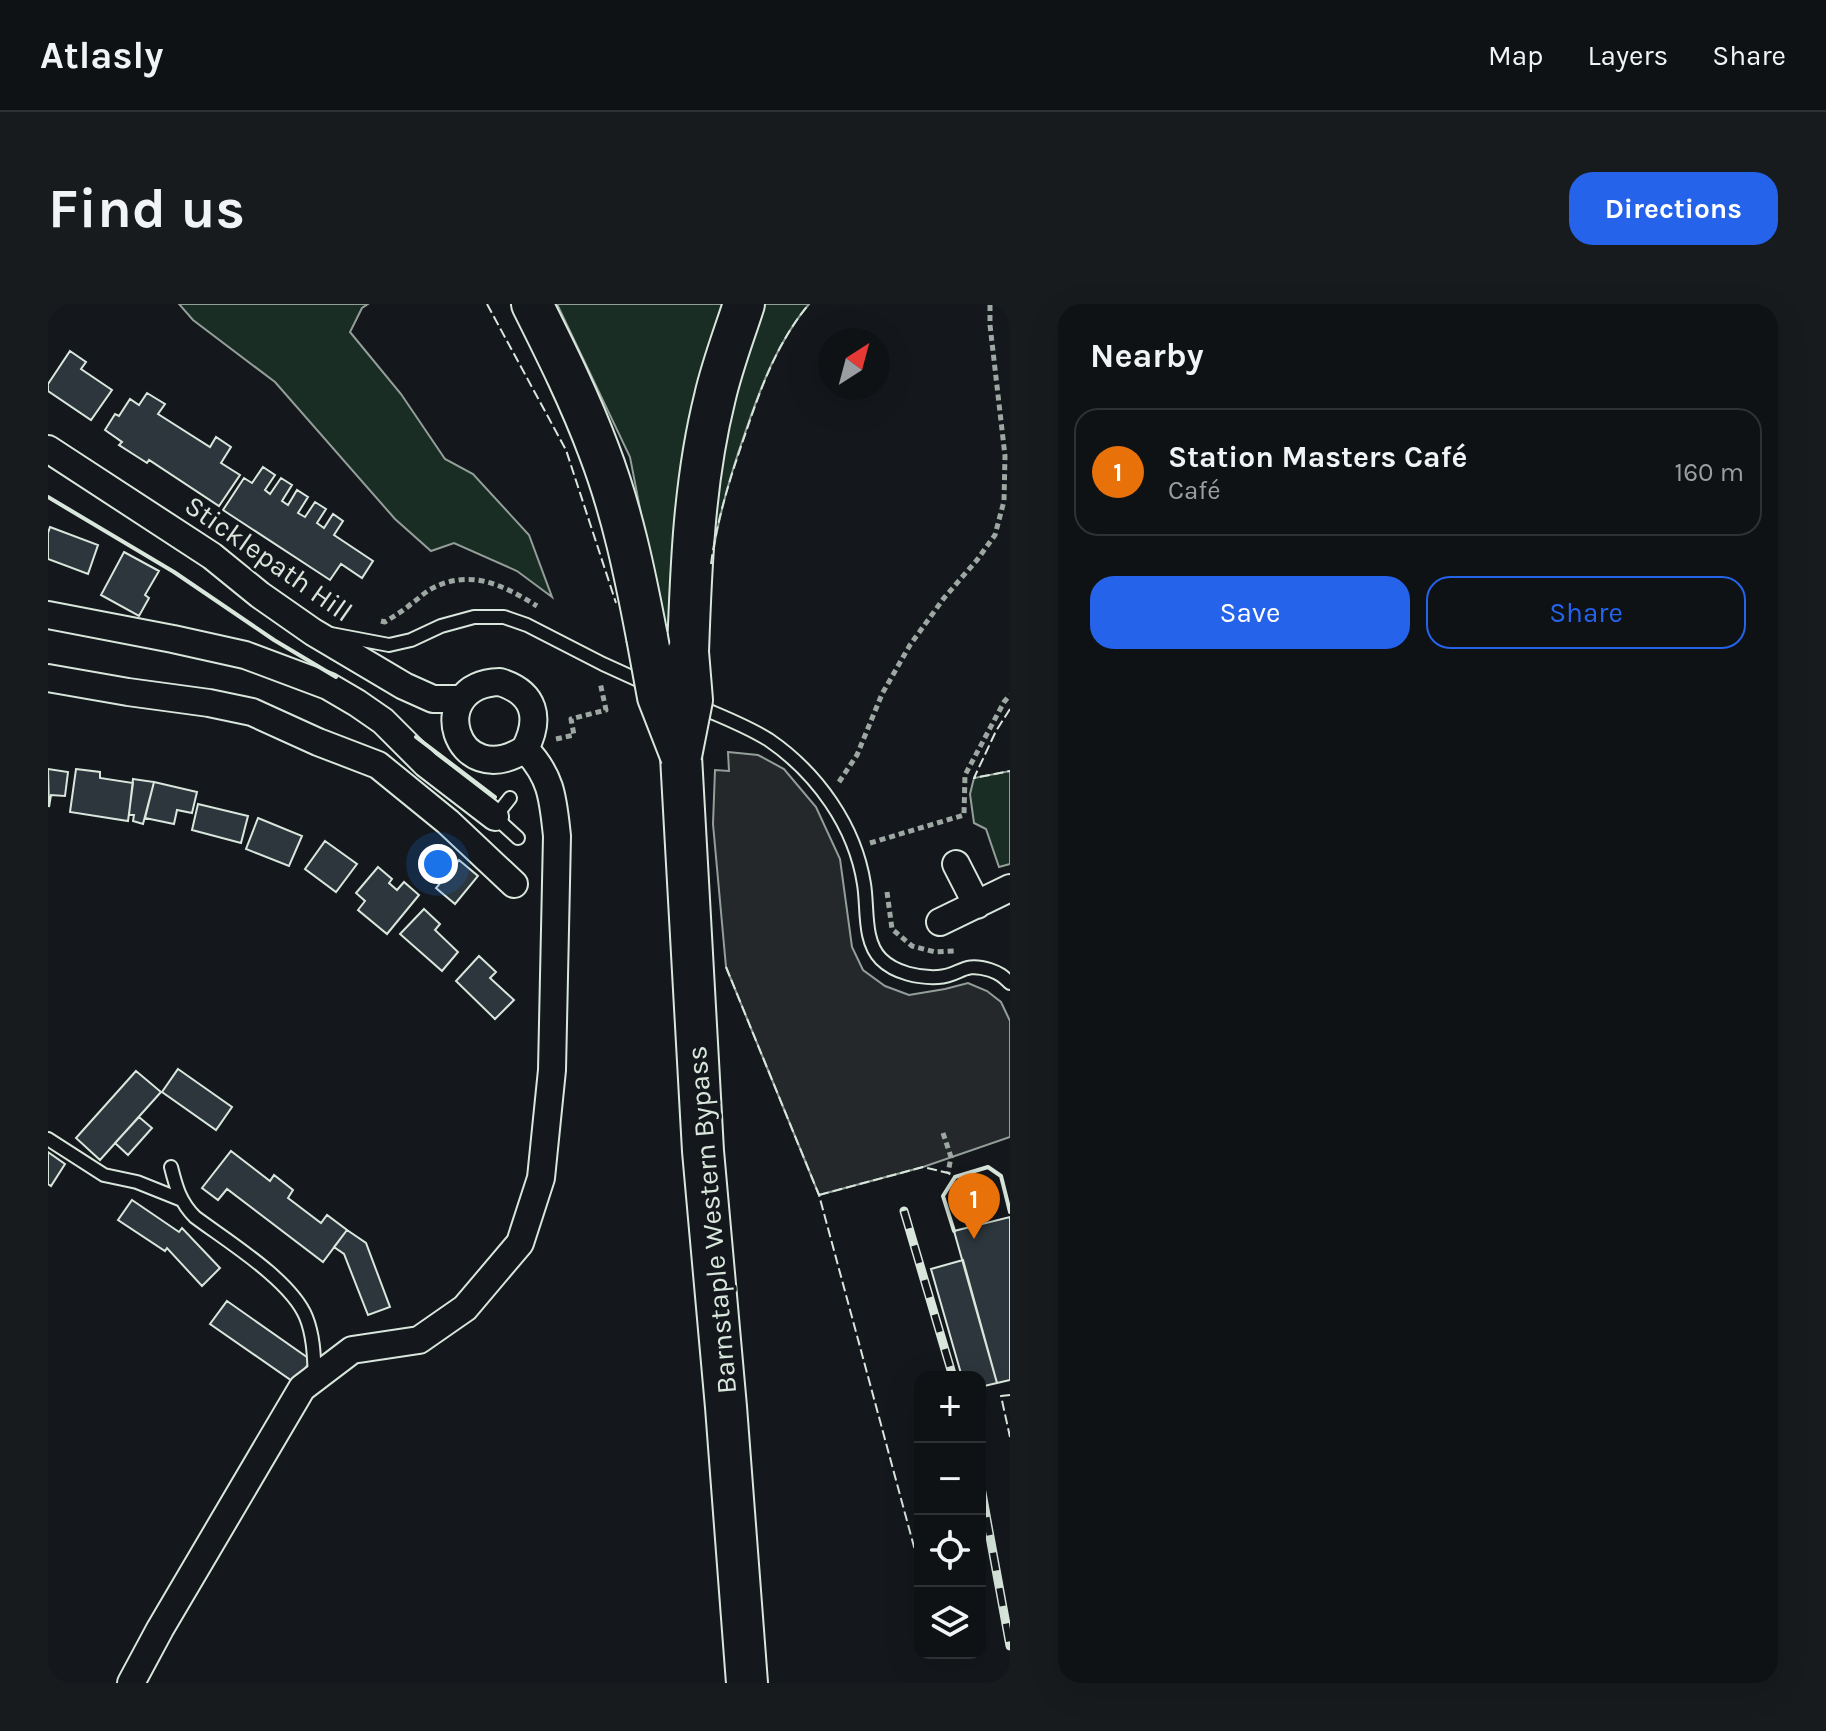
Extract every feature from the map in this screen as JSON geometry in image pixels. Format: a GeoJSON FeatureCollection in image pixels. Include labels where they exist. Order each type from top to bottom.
{"type":"FeatureCollection","features":[{"type":"Feature","properties":{"kind":"main road","name":"Barnstaple Western Bypass"},"geometry":{"type":"LineString","coordinates":[[532,304],[566,371],[600,453],[632,561],[658,697],[681,756]]}},
{"type":"Feature","properties":{"kind":"main road","name":"Barnstaple Western Bypass"},"geometry":{"type":"LineString","coordinates":[[744,304],[715,396],[701,466],[690,572],[688,652],[692,700],[681,756],[703,1151],[747,1683]]}},
{"type":"Feature","properties":{"kind":"street","name":"Sticklepath Hill"},"geometry":{"type":"LineString","coordinates":[[48,449],[212,556],[313,632],[404,686],[433,699],[462,699]]}},
{"type":"Feature","properties":{"kind":"street"},"geometry":{"type":"LineString","coordinates":[[48,615],[245,655],[328,686],[383,721],[426,764],[502,808]]}},
{"type":"Feature","properties":{"kind":"street"},"geometry":{"type":"LineString","coordinates":[[48,678],[252,712],[378,765],[448,822],[514,884]]}},
{"type":"Feature","properties":{"kind":"street"},"geometry":{"type":"LineString","coordinates":[[131,1683],[302,1388],[352,1350],[419,1340],[465,1308],[520,1243],[541,1178],[552,1070],[557,836],[548,780],[531,755],[534,726],[529,701],[514,686],[500,682],[483,683],[469,691],[456,712],[456,731],[469,752],[493,760],[531,755]]}},
{"type":"Feature","properties":{"kind":"street"},"geometry":{"type":"LineString","coordinates":[[956,864],[977,905]]}},
{"type":"Feature","properties":{"kind":"street"},"geometry":{"type":"LineString","coordinates":[[940,922],[1010,888]]}},
{"type":"Feature","properties":{"kind":"lane"},"geometry":{"type":"LineString","coordinates":[[313,632],[389,645],[474,617],[504,617],[671,694]]}},
{"type":"Feature","properties":{"kind":"lane"},"geometry":{"type":"LineString","coordinates":[[684,700],[766,738],[793,758],[819,786],[842,820],[861,867],[868,935],[879,958],[898,972],[939,977],[975,965],[1002,974],[1010,983]]}},
{"type":"Feature","properties":{"kind":"lane"},"geometry":{"type":"LineString","coordinates":[[502,808],[518,838]]}},
{"type":"Feature","properties":{"kind":"lane"},"geometry":{"type":"LineString","coordinates":[[48,1139],[104,1175],[137,1182],[182,1200]]}},
{"type":"Feature","properties":{"kind":"lane"},"geometry":{"type":"LineString","coordinates":[[171,1167],[176,1190],[185,1207],[267,1272],[297,1301],[306,1316],[313,1341],[315,1379]]}},
{"type":"Feature","properties":{"kind":"path"},"geometry":{"type":"LineString","coordinates":[[845,795],[839,783],[857,755],[882,694],[910,645],[995,535],[1007,501],[990,304]]}},
{"type":"Feature","properties":{"kind":"path"},"geometry":{"type":"LineString","coordinates":[[531,755],[551,740],[574,735],[571,719],[606,710],[599,683],[603,664]]}},
{"type":"Feature","properties":{"kind":"path"},"geometry":{"type":"LineString","coordinates":[[870,843],[964,815],[965,775],[1010,695]]}},
{"type":"Feature","properties":{"kind":"path"},"geometry":{"type":"LineString","coordinates":[[863,831],[874,854]]}},
{"type":"Feature","properties":{"kind":"path"},"geometry":{"type":"LineString","coordinates":[[886,887],[892,929],[912,946],[935,952],[964,950]]}},
{"type":"Feature","properties":{"kind":"path"},"geometry":{"type":"LineString","coordinates":[[943,1133],[951,1157],[948,1173]]}},
{"type":"Feature","properties":{"kind":"green space"},"geometry":{"type":"Polygon","coordinates":[[[179,304],[368,304],[362,308],[350,332],[401,394],[445,459],[473,474],[529,535],[552,597],[517,571],[454,543],[431,551],[395,519],[275,382],[193,320],[179,304]]]}},
{"type":"Feature","properties":{"kind":"green space"},"geometry":{"type":"Polygon","coordinates":[[[557,304],[726,304],[676,650],[666,643],[630,457],[557,304]]]}},
{"type":"Feature","properties":{"kind":"green space"},"geometry":{"type":"Polygon","coordinates":[[[759,304],[809,304],[779,349],[758,397],[725,498],[711,567],[712,487],[759,304]]]}},
{"type":"Feature","properties":{"kind":"green space"},"geometry":{"type":"Polygon","coordinates":[[[1010,771],[1010,864],[999,867],[986,829],[974,823],[970,794],[974,778],[1010,771]]]}},
{"type":"Feature","properties":{"kind":"shaded area"},"geometry":{"type":"Polygon","coordinates":[[[728,752],[758,755],[784,769],[816,807],[840,859],[852,947],[863,970],[885,986],[909,995],[968,983],[987,991],[1001,1002],[1010,1021],[1010,1137],[923,1167],[819,1195],[726,967],[713,824],[715,770],[729,771],[728,752]]]}},
{"type":"Feature","properties":{"kind":"building"},"geometry":{"type":"Polygon","coordinates":[[[70,351],[86,362],[81,369],[112,390],[91,420],[48,391],[48,384],[70,351]]]}},
{"type":"Feature","properties":{"kind":"building"},"geometry":{"type":"Polygon","coordinates":[[[147,393],[165,404],[158,414],[210,447],[216,437],[231,447],[221,463],[240,475],[219,506],[149,460],[147,463],[119,445],[122,442],[105,430],[130,399],[139,405],[147,393]]]}},
{"type":"Feature","properties":{"kind":"building"},"geometry":{"type":"Polygon","coordinates":[[[263,467],[275,475],[265,490],[270,494],[281,478],[292,485],[282,501],[288,505],[297,490],[308,497],[298,513],[305,517],[315,502],[326,509],[317,523],[324,528],[333,514],[343,521],[334,535],[373,561],[362,578],[341,564],[330,580],[223,510],[244,478],[252,483],[263,467]]]}},
{"type":"Feature","properties":{"kind":"building"},"geometry":{"type":"Polygon","coordinates":[[[50,527],[98,545],[88,574],[48,559],[50,527]]]}},
{"type":"Feature","properties":{"kind":"building"},"geometry":{"type":"Polygon","coordinates":[[[124,552],[159,571],[145,595],[149,598],[139,616],[101,595],[124,552]]]}},
{"type":"Feature","properties":{"kind":"building"},"geometry":{"type":"Polygon","coordinates":[[[48,769],[68,772],[65,796],[51,795],[49,807],[48,769]]]}},
{"type":"Feature","properties":{"kind":"building"},"geometry":{"type":"Polygon","coordinates":[[[76,769],[100,772],[100,778],[133,783],[128,821],[70,812],[76,769]]]}},
{"type":"Feature","properties":{"kind":"building"},"geometry":{"type":"Polygon","coordinates":[[[133,779],[154,782],[143,824],[133,821],[134,815],[129,815],[133,779]]]}},
{"type":"Feature","properties":{"kind":"building"},"geometry":{"type":"Polygon","coordinates":[[[154,782],[197,792],[192,813],[177,810],[174,824],[145,818],[154,782]]]}},
{"type":"Feature","properties":{"kind":"building"},"geometry":{"type":"Polygon","coordinates":[[[198,804],[248,816],[241,843],[192,830],[198,804]]]}},
{"type":"Feature","properties":{"kind":"building"},"geometry":{"type":"Polygon","coordinates":[[[258,818],[302,836],[289,866],[246,849],[258,818]]]}},
{"type":"Feature","properties":{"kind":"building"},"geometry":{"type":"Polygon","coordinates":[[[325,841],[357,864],[336,892],[305,869],[325,841]]]}},
{"type":"Feature","properties":{"kind":"building"},"geometry":{"type":"Polygon","coordinates":[[[459,860],[478,876],[455,904],[436,888],[459,860]]]}},
{"type":"Feature","properties":{"kind":"building"},"geometry":{"type":"Polygon","coordinates":[[[378,867],[392,879],[389,883],[397,890],[404,882],[419,895],[387,934],[358,910],[365,901],[356,893],[378,867]]]}},
{"type":"Feature","properties":{"kind":"building"},"geometry":{"type":"Polygon","coordinates":[[[424,909],[440,924],[435,930],[458,952],[442,971],[400,934],[424,909]]]}},
{"type":"Feature","properties":{"kind":"building"},"geometry":{"type":"Polygon","coordinates":[[[479,956],[496,972],[490,978],[514,1000],[495,1019],[456,981],[479,956]]]}},
{"type":"Feature","properties":{"kind":"building"},"geometry":{"type":"Polygon","coordinates":[[[178,1069],[232,1107],[216,1130],[162,1092],[178,1069]]]}},
{"type":"Feature","properties":{"kind":"building"},"geometry":{"type":"Polygon","coordinates":[[[136,1071],[161,1092],[100,1160],[76,1138],[136,1071]]]}},
{"type":"Feature","properties":{"kind":"building"},"geometry":{"type":"Polygon","coordinates":[[[139,1117],[152,1128],[128,1155],[115,1143],[139,1117]]]}},
{"type":"Feature","properties":{"kind":"building"},"geometry":{"type":"Polygon","coordinates":[[[231,1151],[270,1181],[274,1175],[293,1190],[288,1198],[321,1223],[327,1215],[347,1230],[323,1262],[227,1189],[218,1200],[202,1188],[231,1151]]]}},
{"type":"Feature","properties":{"kind":"building"},"geometry":{"type":"Polygon","coordinates":[[[48,1152],[65,1164],[51,1186],[48,1184],[48,1152]]]}},
{"type":"Feature","properties":{"kind":"building"},"geometry":{"type":"Polygon","coordinates":[[[132,1200],[179,1232],[182,1228],[220,1268],[202,1286],[167,1248],[165,1251],[118,1220],[132,1200]]]}},
{"type":"Feature","properties":{"kind":"building"},"geometry":{"type":"Polygon","coordinates":[[[1010,1217],[1010,1380],[997,1383],[954,1231],[1010,1217]]]}},
{"type":"Feature","properties":{"kind":"building"},"geometry":{"type":"Polygon","coordinates":[[[347,1230],[366,1243],[390,1307],[368,1315],[344,1254],[334,1247],[347,1230]]]}},
{"type":"Feature","properties":{"kind":"building"},"geometry":{"type":"Polygon","coordinates":[[[963,1260],[997,1383],[986,1386],[986,1371],[960,1371],[931,1269],[963,1260]]]}},
{"type":"Feature","properties":{"kind":"building"},"geometry":{"type":"Polygon","coordinates":[[[227,1301],[311,1360],[295,1383],[210,1324],[227,1301]]]}},
{"type":"Feature","properties":{"kind":"railway"},"geometry":{"type":"LineString","coordinates":[[904,1211],[951,1371]]}},
{"type":"Feature","properties":{"kind":"railway"},"geometry":{"type":"LineString","coordinates":[[986,1515],[1010,1646]]}},
{"type":"Feature","properties":{"kind":"fence"},"geometry":{"type":"LineString","coordinates":[[487,304],[566,450],[616,603]]}},
{"type":"Feature","properties":{"kind":"fence"},"geometry":{"type":"LineString","coordinates":[[711,564],[725,497],[758,398],[779,349],[809,304]]}},
{"type":"Feature","properties":{"kind":"fence"},"geometry":{"type":"LineString","coordinates":[[1010,709],[974,778],[1010,771]]}},
{"type":"Feature","properties":{"kind":"fence"},"geometry":{"type":"LineString","coordinates":[[726,967],[819,1195],[914,1547]]}},
{"type":"Feature","properties":{"kind":"fence"},"geometry":{"type":"LineString","coordinates":[[819,1195],[923,1167],[955,1177]]}},
{"type":"Feature","properties":{"kind":"fence"},"geometry":{"type":"LineString","coordinates":[[1010,1395],[1001,1396],[1010,1437]]}},
{"type":"Feature","properties":{"kind":"wall"},"geometry":{"type":"LineString","coordinates":[[48,497],[174,572],[274,640],[336,677]]}},
{"type":"Feature","properties":{"kind":"wall"},"geometry":{"type":"LineString","coordinates":[[416,737],[495,797]]}},
{"type":"Feature","properties":{"kind":"wall"},"geometry":{"type":"LineString","coordinates":[[954,1231],[943,1196],[955,1177],[988,1167],[1001,1176],[1010,1212]]}},
{"type":"Feature","properties":{"kind":"place","name":"Station Masters Café"},"geometry":{"type":"Point","coordinates":[974,1239]}}]}
